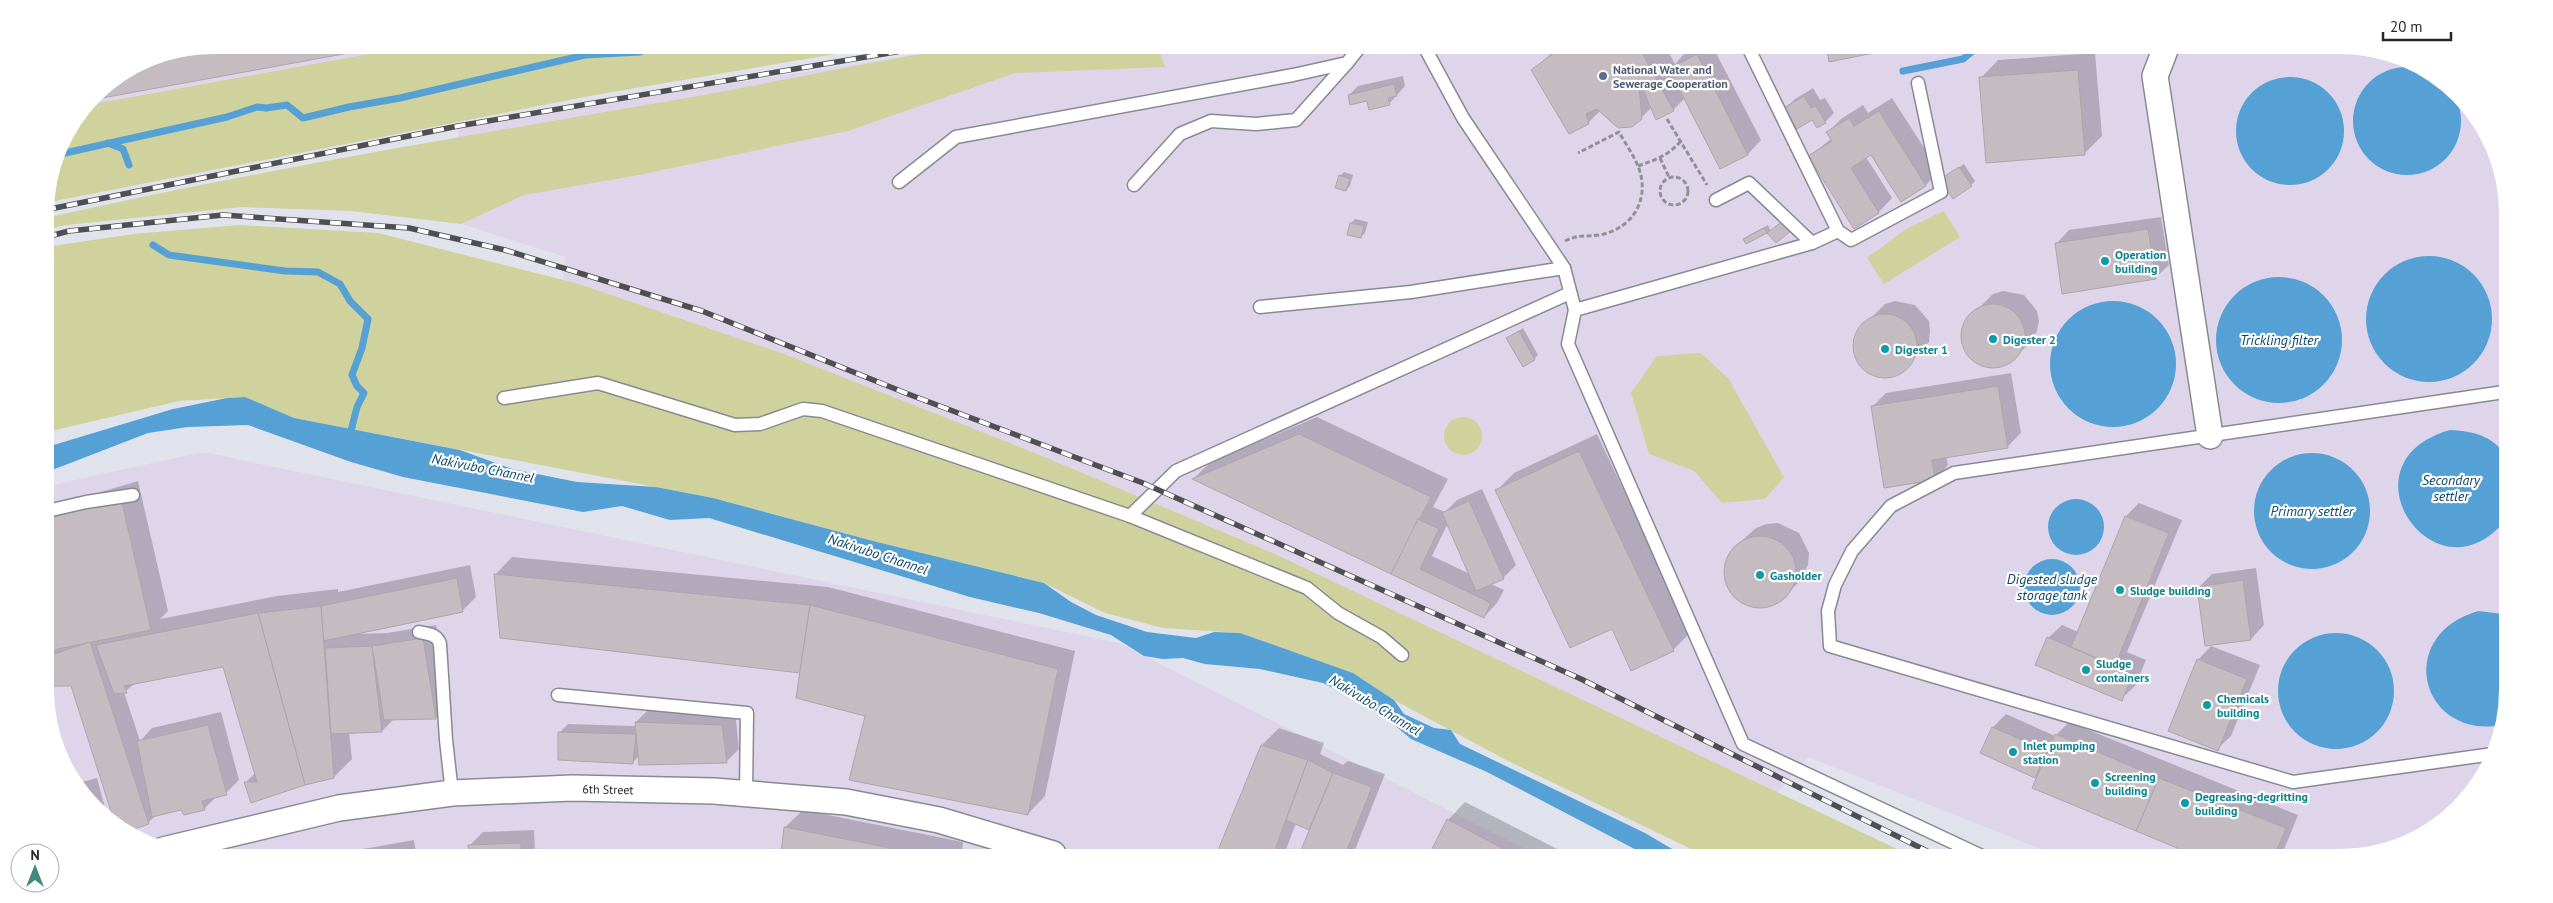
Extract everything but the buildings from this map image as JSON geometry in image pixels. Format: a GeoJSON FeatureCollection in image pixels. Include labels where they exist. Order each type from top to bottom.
{"type":"FeatureCollection","features":[{"type":"Feature","properties":{"kind":"street"},"geometry":{"type":"LineString","coordinates":[[2163,54],[2154,76],[2210,436]]}},
{"type":"Feature","properties":{"kind":"street","name":"6th Street"},"geometry":{"type":"LineString","coordinates":[[181,846],[339,808],[452,793],[572,788],[746,794],[846,802],[930,818],[1036,849]]}},
{"type":"Feature","properties":{"kind":"lane"},"geometry":{"type":"LineString","coordinates":[[1134,185],[1180,134],[1211,121],[1256,124],[1296,120],[1354,54]]}},
{"type":"Feature","properties":{"kind":"lane"},"geometry":{"type":"LineString","coordinates":[[1428,54],[1463,118],[1564,268],[1574,310],[1568,344],[1743,744],[1967,849]]}},
{"type":"Feature","properties":{"kind":"lane"},"geometry":{"type":"LineString","coordinates":[[1751,54],[1838,231],[1851,240],[1941,192],[1918,83]]}},
{"type":"Feature","properties":{"kind":"lane"},"geometry":{"type":"LineString","coordinates":[[899,182],[956,137],[1084,115],[1346,63]]}},
{"type":"Feature","properties":{"kind":"lane"},"geometry":{"type":"LineString","coordinates":[[1716,200],[1749,183],[1812,243]]}},
{"type":"Feature","properties":{"kind":"lane"},"geometry":{"type":"LineString","coordinates":[[1574,310],[1812,243],[1838,231]]}},
{"type":"Feature","properties":{"kind":"lane"},"geometry":{"type":"LineString","coordinates":[[1260,307],[1411,292],[1564,268]]}},
{"type":"Feature","properties":{"kind":"lane"},"geometry":{"type":"LineString","coordinates":[[1130,516],[1176,471],[1570,293]]}},
{"type":"Feature","properties":{"kind":"lane"},"geometry":{"type":"LineString","coordinates":[[504,398],[598,383],[735,425],[760,424],[803,409],[822,411],[1130,516],[1307,588],[1338,613],[1381,637],[1402,656]]}},
{"type":"Feature","properties":{"kind":"lane"},"geometry":{"type":"LineString","coordinates":[[2485,755],[2293,782],[1830,646],[1828,611],[1835,585],[1852,551],[1890,506],[1954,473],[2499,393]]}},
{"type":"Feature","properties":{"kind":"lane"},"geometry":{"type":"LineString","coordinates":[[54,509],[86,502],[133,495]]}},
{"type":"Feature","properties":{"kind":"lane"},"geometry":{"type":"LineString","coordinates":[[420,632],[439,638],[446,740],[452,793]]}},
{"type":"Feature","properties":{"kind":"lane"},"geometry":{"type":"LineString","coordinates":[[558,695],[747,713],[746,794]]}},
{"type":"Feature","properties":{"kind":"path"},"geometry":{"type":"LineString","coordinates":[[1667,119],[1716,200]]}},
{"type":"Feature","properties":{"kind":"path"},"geometry":{"type":"LineString","coordinates":[[1551,249],[1578,235],[1599,235],[1628,223],[1637,212],[1642,198],[1638,166],[1619,132],[1578,153]]}},
{"type":"Feature","properties":{"kind":"path"},"geometry":{"type":"LineString","coordinates":[[1638,166],[1660,158],[1680,141]]}},
{"type":"Feature","properties":{"kind":"path"},"geometry":{"type":"LineString","coordinates":[[1660,158],[1669,177]]}},
{"type":"Feature","properties":{"kind":"path"},"geometry":{"type":"LineString","coordinates":[[1669,177],[1683,179],[1688,187],[1688,196],[1677,205],[1668,203],[1661,197],[1662,184],[1669,177]]}},
{"type":"Feature","properties":{"kind":"shaded area"},"geometry":{"type":"Polygon","coordinates":[[[202,54],[369,54],[97,103],[124,81],[142,70],[182,57],[202,54]]]}},
{"type":"Feature","properties":{"kind":"shaded area"},"geometry":{"type":"Polygon","coordinates":[[[919,54],[2340,54],[2361,55],[2381,59],[2420,75],[2453,100],[2483,142],[2496,182],[2499,202],[2499,690],[2498,711],[2494,731],[2478,770],[2460,795],[2445,810],[2411,833],[2381,844],[2361,848],[2041,849],[1808,757],[1731,846],[1239,599],[563,289],[565,257],[461,224],[458,126],[919,54]]]}},
{"type":"Feature","properties":{"kind":"shaded area"},"geometry":{"type":"Polygon","coordinates":[[[203,452],[1119,643],[1525,849],[213,849],[192,848],[172,844],[142,833],[108,810],[81,779],[70,761],[62,741],[54,701],[54,484],[203,452]]]}},
{"type":"Feature","properties":{"kind":"green space"},"geometry":{"type":"Polygon","coordinates":[[[369,54],[835,54],[595,95],[54,201],[59,172],[66,152],[75,133],[97,103],[369,54]]]}},
{"type":"Feature","properties":{"kind":"green space"},"geometry":{"type":"Polygon","coordinates":[[[922,54],[1161,54],[1165,67],[1015,73],[848,131],[639,175],[524,195],[461,224],[351,211],[242,207],[66,225],[54,228],[54,216],[202,185],[922,54]]]}},
{"type":"Feature","properties":{"kind":"green space"},"geometry":{"type":"Polygon","coordinates":[[[1944,211],[1960,237],[1884,284],[1867,258],[1906,229],[1944,211]]]}},
{"type":"Feature","properties":{"kind":"green space"},"geometry":{"type":"Polygon","coordinates":[[[239,225],[378,233],[579,284],[787,355],[1035,453],[1275,554],[1897,849],[1691,849],[1508,761],[1394,700],[1353,673],[1240,633],[1163,628],[1105,613],[1044,583],[877,542],[713,498],[294,418],[245,397],[179,401],[54,430],[54,246],[133,234],[239,225]]]}},
{"type":"Feature","properties":{"kind":"green space"},"geometry":{"type":"Polygon","coordinates":[[[1701,353],[1728,378],[1784,477],[1765,499],[1722,503],[1694,471],[1649,454],[1631,393],[1657,356],[1701,353]]]}},
{"type":"Feature","properties":{"kind":"green space"},"geometry":{"type":"Polygon","coordinates":[[[1463,417],[1476,423],[1482,436],[1476,449],[1463,455],[1450,449],[1444,436],[1450,423],[1463,417]]]}},
{"type":"Feature","properties":{"kind":"water"},"geometry":{"type":"Polygon","coordinates":[[[2404,67],[2420,75],[2453,100],[2460,111],[2460,131],[2452,151],[2437,166],[2417,174],[2397,174],[2377,166],[2362,151],[2354,131],[2354,111],[2362,91],[2377,76],[2397,68],[2404,67]]]}},
{"type":"Feature","properties":{"kind":"water"},"geometry":{"type":"Polygon","coordinates":[[[2290,77],[2311,81],[2328,93],[2340,110],[2344,131],[2340,152],[2328,169],[2311,181],[2290,185],[2269,181],[2252,169],[2240,152],[2236,131],[2240,110],[2252,93],[2269,81],[2290,77]]]}},
{"type":"Feature","properties":{"kind":"water"},"geometry":{"type":"Polygon","coordinates":[[[2429,256],[2453,261],[2473,275],[2487,295],[2492,319],[2487,343],[2473,363],[2453,377],[2429,382],[2405,377],[2385,363],[2371,343],[2366,319],[2371,295],[2385,275],[2405,261],[2429,256]]]}},
{"type":"Feature","properties":{"kind":"water","name":"Trickling filter"},"geometry":{"type":"Polygon","coordinates":[[[2279,277],[2303,282],[2324,295],[2337,316],[2342,340],[2337,364],[2324,385],[2303,398],[2279,403],[2255,398],[2234,385],[2221,364],[2216,340],[2221,316],[2234,295],[2255,282],[2279,277]]]}},
{"type":"Feature","properties":{"kind":"water"},"geometry":{"type":"Polygon","coordinates":[[[2113,301],[2137,306],[2157,320],[2171,340],[2176,364],[2171,388],[2157,408],[2137,422],[2113,427],[2089,422],[2069,408],[2055,388],[2050,364],[2055,340],[2069,320],[2089,306],[2113,301]]]}},
{"type":"Feature","properties":{"kind":"water","name":"Nakivubo Channel"},"geometry":{"type":"Polygon","coordinates":[[[245,397],[294,418],[460,450],[512,469],[577,482],[656,487],[713,498],[877,542],[1044,583],[1071,602],[1096,615],[1147,632],[1196,638],[1214,632],[1240,633],[1353,673],[1394,700],[1404,714],[1434,728],[1451,730],[1460,744],[1645,833],[1672,849],[1635,849],[1487,772],[1411,739],[1379,712],[1323,683],[1260,669],[1205,664],[1183,658],[1163,659],[1144,656],[1111,635],[1039,613],[970,597],[709,518],[670,520],[622,506],[583,512],[403,477],[351,462],[248,425],[188,427],[148,433],[54,469],[54,445],[173,409],[227,398],[245,397]]]}},
{"type":"Feature","properties":{"kind":"water","name":"Secondary settler"},"geometry":{"type":"Polygon","coordinates":[[[2450,430],[2473,433],[2493,442],[2499,448],[2499,526],[2476,543],[2450,547],[2426,537],[2408,518],[2399,495],[2401,469],[2417,446],[2450,430]]]}},
{"type":"Feature","properties":{"kind":"water","name":"Primary settler"},"geometry":{"type":"Polygon","coordinates":[[[2312,453],[2334,457],[2353,470],[2366,489],[2370,511],[2366,533],[2353,552],[2334,565],[2312,569],[2290,565],[2271,552],[2258,533],[2254,511],[2258,489],[2271,470],[2290,457],[2312,453]]]}},
{"type":"Feature","properties":{"kind":"water"},"geometry":{"type":"Polygon","coordinates":[[[2076,499],[2087,501],[2096,507],[2102,516],[2104,527],[2102,538],[2096,547],[2087,553],[2076,555],[2065,553],[2056,547],[2050,538],[2048,527],[2050,516],[2056,507],[2065,501],[2076,499]]]}},
{"type":"Feature","properties":{"kind":"water","name":"Digested sludge storage tank"},"geometry":{"type":"Polygon","coordinates":[[[2052,559],[2063,561],[2072,567],[2078,576],[2080,587],[2078,598],[2072,607],[2063,613],[2052,615],[2041,613],[2032,607],[2026,598],[2024,587],[2026,576],[2032,567],[2041,561],[2052,559]]]}},
{"type":"Feature","properties":{"kind":"water"},"geometry":{"type":"Polygon","coordinates":[[[2478,611],[2499,614],[2499,690],[2495,725],[2474,725],[2452,717],[2436,702],[2428,683],[2427,662],[2434,641],[2451,624],[2478,611]]]}},
{"type":"Feature","properties":{"kind":"water"},"geometry":{"type":"Polygon","coordinates":[[[2336,633],[2358,637],[2377,650],[2390,669],[2394,691],[2390,713],[2377,732],[2358,745],[2336,749],[2314,745],[2295,732],[2282,713],[2278,691],[2282,669],[2295,650],[2314,637],[2336,633]]]}},
{"type":"Feature","properties":{"kind":"waterway"},"geometry":{"type":"LineString","coordinates":[[66,153],[227,117],[257,107],[266,108],[287,105],[303,118],[400,98],[585,55],[603,54]]}},
{"type":"Feature","properties":{"kind":"waterway"},"geometry":{"type":"LineString","coordinates":[[1903,71],[1963,59],[1969,54]]}},
{"type":"Feature","properties":{"kind":"waterway"},"geometry":{"type":"LineString","coordinates":[[108,143],[123,149],[129,165]]}},
{"type":"Feature","properties":{"kind":"waterway"},"geometry":{"type":"LineString","coordinates":[[153,245],[169,255],[285,271],[318,272],[340,284],[350,301],[368,319],[362,348],[352,375],[357,386],[364,393],[357,407],[350,435]]}},
{"type":"Feature","properties":{"kind":"railway"},"geometry":{"type":"LineString","coordinates":[[54,208],[458,126],[884,54]]}},
{"type":"Feature","properties":{"kind":"railway"},"geometry":{"type":"LineString","coordinates":[[54,235],[69,231],[223,215],[409,228],[505,250],[702,311],[908,394],[1143,483],[1581,679],[1923,849]]}},
{"type":"Feature","properties":{"kind":"place","name":"National Water and Sewerage Cooperation"},"geometry":{"type":"Point","coordinates":[1603,76]}},
{"type":"Feature","properties":{"kind":"place","name":"Operation building"},"geometry":{"type":"Point","coordinates":[2105,261]}},
{"type":"Feature","properties":{"kind":"place","name":"Digester 2"},"geometry":{"type":"Point","coordinates":[1993,339]}},
{"type":"Feature","properties":{"kind":"place","name":"Digester 1"},"geometry":{"type":"Point","coordinates":[1885,349]}},
{"type":"Feature","properties":{"kind":"place","name":"Gasholder"},"geometry":{"type":"Point","coordinates":[1760,575]}},
{"type":"Feature","properties":{"kind":"place","name":"Sludge building"},"geometry":{"type":"Point","coordinates":[2120,590]}},
{"type":"Feature","properties":{"kind":"place","name":"Sludge containers"},"geometry":{"type":"Point","coordinates":[2086,670]}},
{"type":"Feature","properties":{"kind":"place","name":"Chemicals building"},"geometry":{"type":"Point","coordinates":[2207,705]}},
{"type":"Feature","properties":{"kind":"place","name":"Inlet pumping station"},"geometry":{"type":"Point","coordinates":[2013,752]}},
{"type":"Feature","properties":{"kind":"place","name":"Screening building"},"geometry":{"type":"Point","coordinates":[2095,783]}},
{"type":"Feature","properties":{"kind":"place","name":"Degreasing-degritting building"},"geometry":{"type":"Point","coordinates":[2185,803]}}]}
